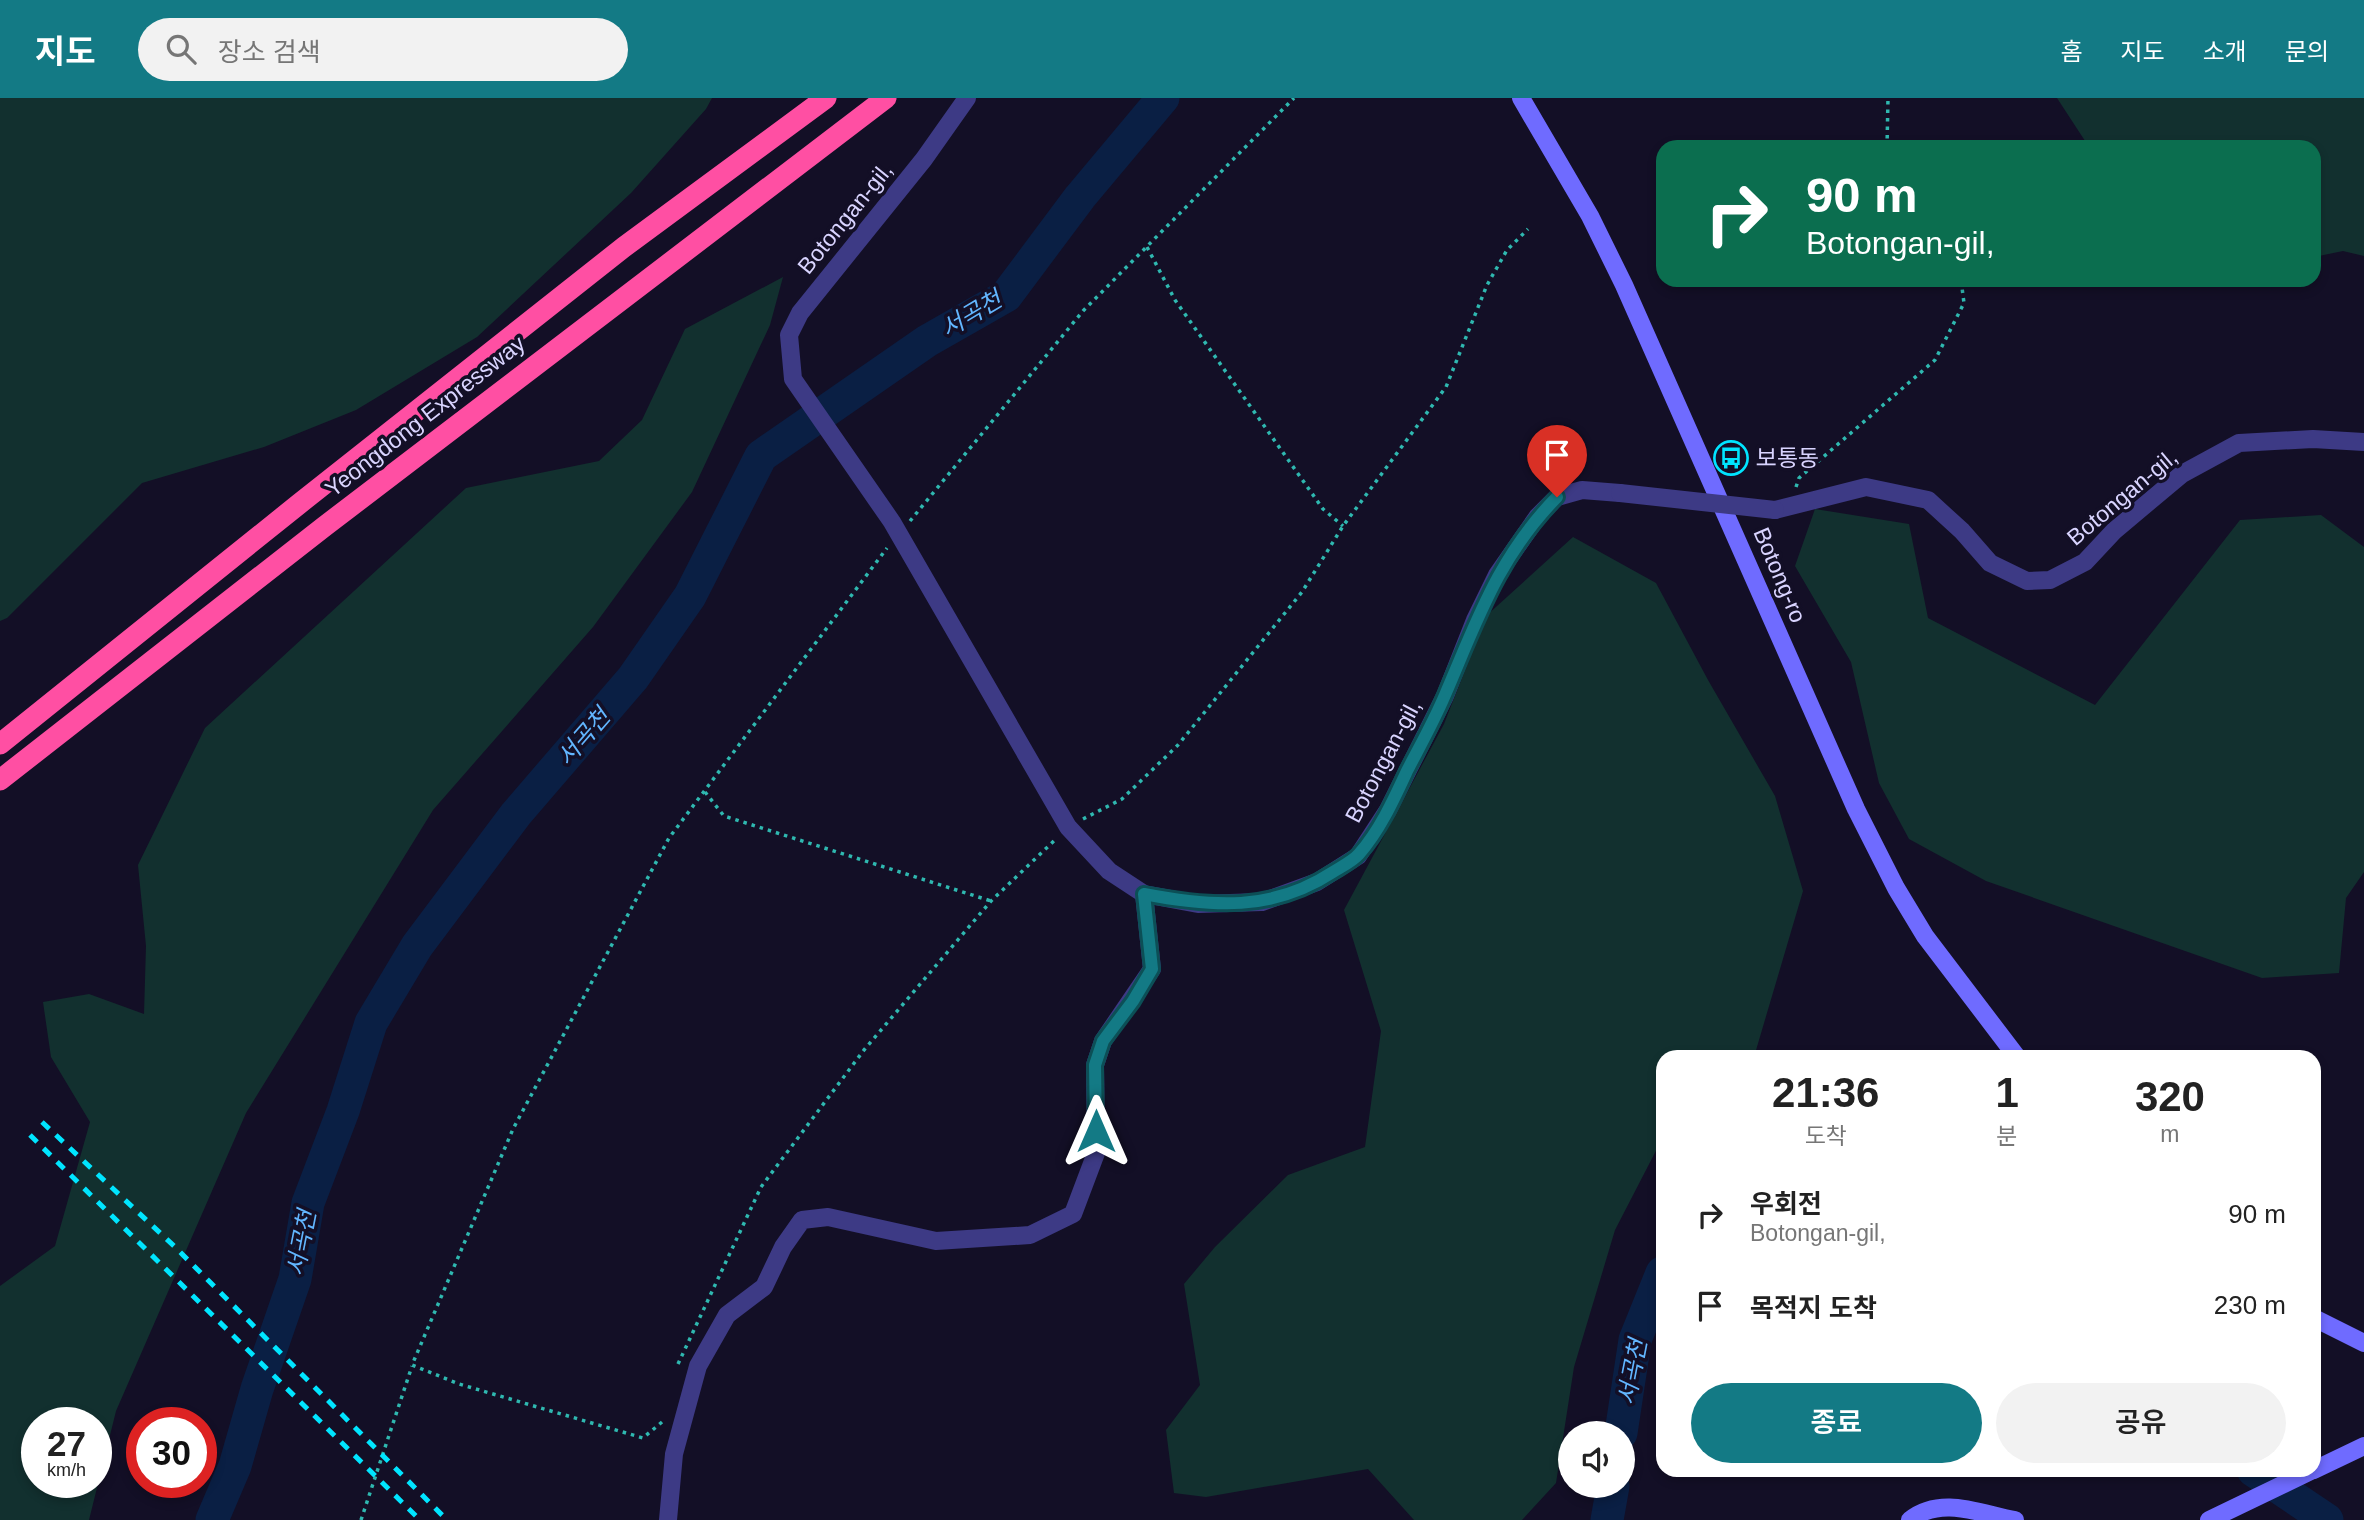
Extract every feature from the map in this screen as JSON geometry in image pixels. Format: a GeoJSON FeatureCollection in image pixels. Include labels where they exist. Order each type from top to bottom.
{"type":"FeatureCollection","features":[{"type":"Feature","properties":{"kind":"highway","name":"Yeongdong Expressway"},"geometry":{"type":"LineString","coordinates":[[0,744],[624,247],[826,98]]}},
{"type":"Feature","properties":{"kind":"highway","name":"Yeongdong Expressway"},"geometry":{"type":"LineString","coordinates":[[0,779],[649,277],[886,98]]}},
{"type":"Feature","properties":{"kind":"street","name":"Botongan-gil,"},"geometry":{"type":"LineString","coordinates":[[967,98],[924,159],[800,313],[789,335],[793,379],[895,528],[1068,827],[1109,871],[1144,894],[1198,904],[1262,902],[1317,882],[1358,856],[1388,810],[1439,708],[1475,620],[1497,575],[1538,516],[1557,497],[1582,491],[1782,508],[1866,487],[1928,500],[1962,531],[1990,563],[2027,581],[2050,580],[2085,562],[2114,531],[2182,474],[2239,443],[2313,439],[2364,442]]}},
{"type":"Feature","properties":{"kind":"street","name":"Botong-ro"},"geometry":{"type":"LineString","coordinates":[[1521,98],[1590,216],[1624,285],[1856,809],[1896,888],[1925,936],[2012,1050]]}},
{"type":"Feature","properties":{"kind":"street"},"geometry":{"type":"LineString","coordinates":[[668,1520],[674,1454],[698,1366],[727,1315],[764,1287],[783,1247],[802,1220],[828,1217],[936,1241],[1030,1235],[1073,1214],[1096,1153],[1095,1065],[1103,1041],[1133,1001],[1152,969],[1144,894]]}},
{"type":"Feature","properties":{"kind":"street"},"geometry":{"type":"LineString","coordinates":[[2321,1321],[2364,1342]]}},
{"type":"Feature","properties":{"kind":"street"},"geometry":{"type":"LineString","coordinates":[[2321,1466],[2364,1446]]}},
{"type":"Feature","properties":{"kind":"street"},"geometry":{"type":"LineString","coordinates":[[2209,1520],[2298,1477]]}},
{"type":"Feature","properties":{"kind":"street"},"geometry":{"type":"LineString","coordinates":[[1910,1520],[1920,1512],[1962,1506],[2015,1520]]}},
{"type":"Feature","properties":{"kind":"path"},"geometry":{"type":"LineString","coordinates":[[361,1520],[412,1365],[513,1129],[669,838],[895,528],[1083,311],[1294,98]]}},
{"type":"Feature","properties":{"kind":"path"},"geometry":{"type":"LineString","coordinates":[[1887,140],[1888,98]]}},
{"type":"Feature","properties":{"kind":"path"},"geometry":{"type":"LineString","coordinates":[[678,1365],[761,1187],[864,1050],[991,901],[1068,827],[1122,799],[1178,745],[1302,592],[1343,526],[1446,387],[1487,285],[1507,250],[1528,229]]}},
{"type":"Feature","properties":{"kind":"path"},"geometry":{"type":"LineString","coordinates":[[1147,247],[1182,312],[1323,509],[1343,526]]}},
{"type":"Feature","properties":{"kind":"path"},"geometry":{"type":"LineString","coordinates":[[1782,508],[1799,478],[1935,360],[1964,303],[1962,287]]}},
{"type":"Feature","properties":{"kind":"path"},"geometry":{"type":"LineString","coordinates":[[705,792],[724,816],[991,901]]}},
{"type":"Feature","properties":{"kind":"path"},"geometry":{"type":"LineString","coordinates":[[412,1365],[458,1384],[643,1437],[662,1423],[665,1412]]}},
{"type":"Feature","properties":{"kind":"green space"},"geometry":{"type":"Polygon","coordinates":[[[0,98],[712,98],[706,109],[631,193],[477,337],[356,410],[264,447],[142,483],[7,618],[0,621],[0,98]]]}},
{"type":"Feature","properties":{"kind":"green space"},"geometry":{"type":"Polygon","coordinates":[[[2057,98],[2364,98],[2364,256],[2343,251],[2321,256],[2321,140],[2084,140],[2057,98]]]}},
{"type":"Feature","properties":{"kind":"green space"},"geometry":{"type":"Polygon","coordinates":[[[783,277],[770,325],[692,492],[593,627],[433,810],[246,1113],[116,1411],[112,1427],[112,1407],[21,1407],[21,1498],[94,1498],[89,1520],[0,1520],[0,1286],[55,1246],[90,1122],[51,1057],[43,1002],[89,994],[144,1014],[146,946],[138,865],[205,728],[466,488],[599,461],[642,420],[685,329],[783,277]]]}},
{"type":"Feature","properties":{"kind":"green space"},"geometry":{"type":"Polygon","coordinates":[[[1815,509],[1909,524],[1928,618],[2095,705],[2240,520],[2321,515],[2364,547],[2364,872],[2346,898],[2339,973],[2262,978],[1986,881],[1909,839],[1879,783],[1851,662],[1795,566],[1815,509]]]}},
{"type":"Feature","properties":{"kind":"green space"},"geometry":{"type":"Polygon","coordinates":[[[1573,537],[1656,583],[1775,796],[1803,891],[1756,1050],[1656,1050],[1656,1151],[1615,1230],[1574,1367],[1566,1421],[1558,1421],[1556,1483],[1522,1520],[1414,1520],[1368,1469],[1206,1497],[1174,1493],[1166,1430],[1200,1385],[1184,1284],[1215,1247],[1288,1175],[1365,1147],[1381,1031],[1344,910],[1444,724],[1486,616],[1573,537]]]}},
{"type":"Feature","properties":{"kind":"waterway","name":"서곡천"},"geometry":{"type":"LineString","coordinates":[[212,1520],[235,1466],[257,1389],[295,1279],[308,1203],[343,1111],[371,1023],[417,946],[516,814],[633,678],[690,596],[761,456],[927,341],[1006,296],[1080,197],[1163,98]]}},
{"type":"Feature","properties":{"kind":"waterway","name":"서곡천"},"geometry":{"type":"LineString","coordinates":[[1623,1421],[1635,1340],[1656,1288]]}},
{"type":"Feature","properties":{"kind":"waterway","name":"서곡천"},"geometry":{"type":"LineString","coordinates":[[2263,1477],[2327,1520]]}},
{"type":"Feature","properties":{"kind":"waterway","name":"서곡천"},"geometry":{"type":"LineString","coordinates":[[1607,1520],[1611,1498]]}},
{"type":"Feature","properties":{"kind":"railway"},"geometry":{"type":"LineString","coordinates":[[42,1122],[174,1246],[447,1520]]}},
{"type":"Feature","properties":{"kind":"railway"},"geometry":{"type":"LineString","coordinates":[[30,1135],[420,1520]]}},
{"type":"Feature","properties":{"kind":"place","name":"보통동"},"geometry":{"type":"Point","coordinates":[1731,458]}},
{"type":"Feature","properties":{"kind":"route"},"geometry":{"type":"LineString","coordinates":[[1096,1131],[1095,1065],[1103,1041],[1133,1001],[1152,969],[1144,894],[1198,904],[1262,902],[1317,882],[1358,856],[1388,810],[1445,696],[1475,620],[1497,575],[1538,516],[1557,497]]}}]}
